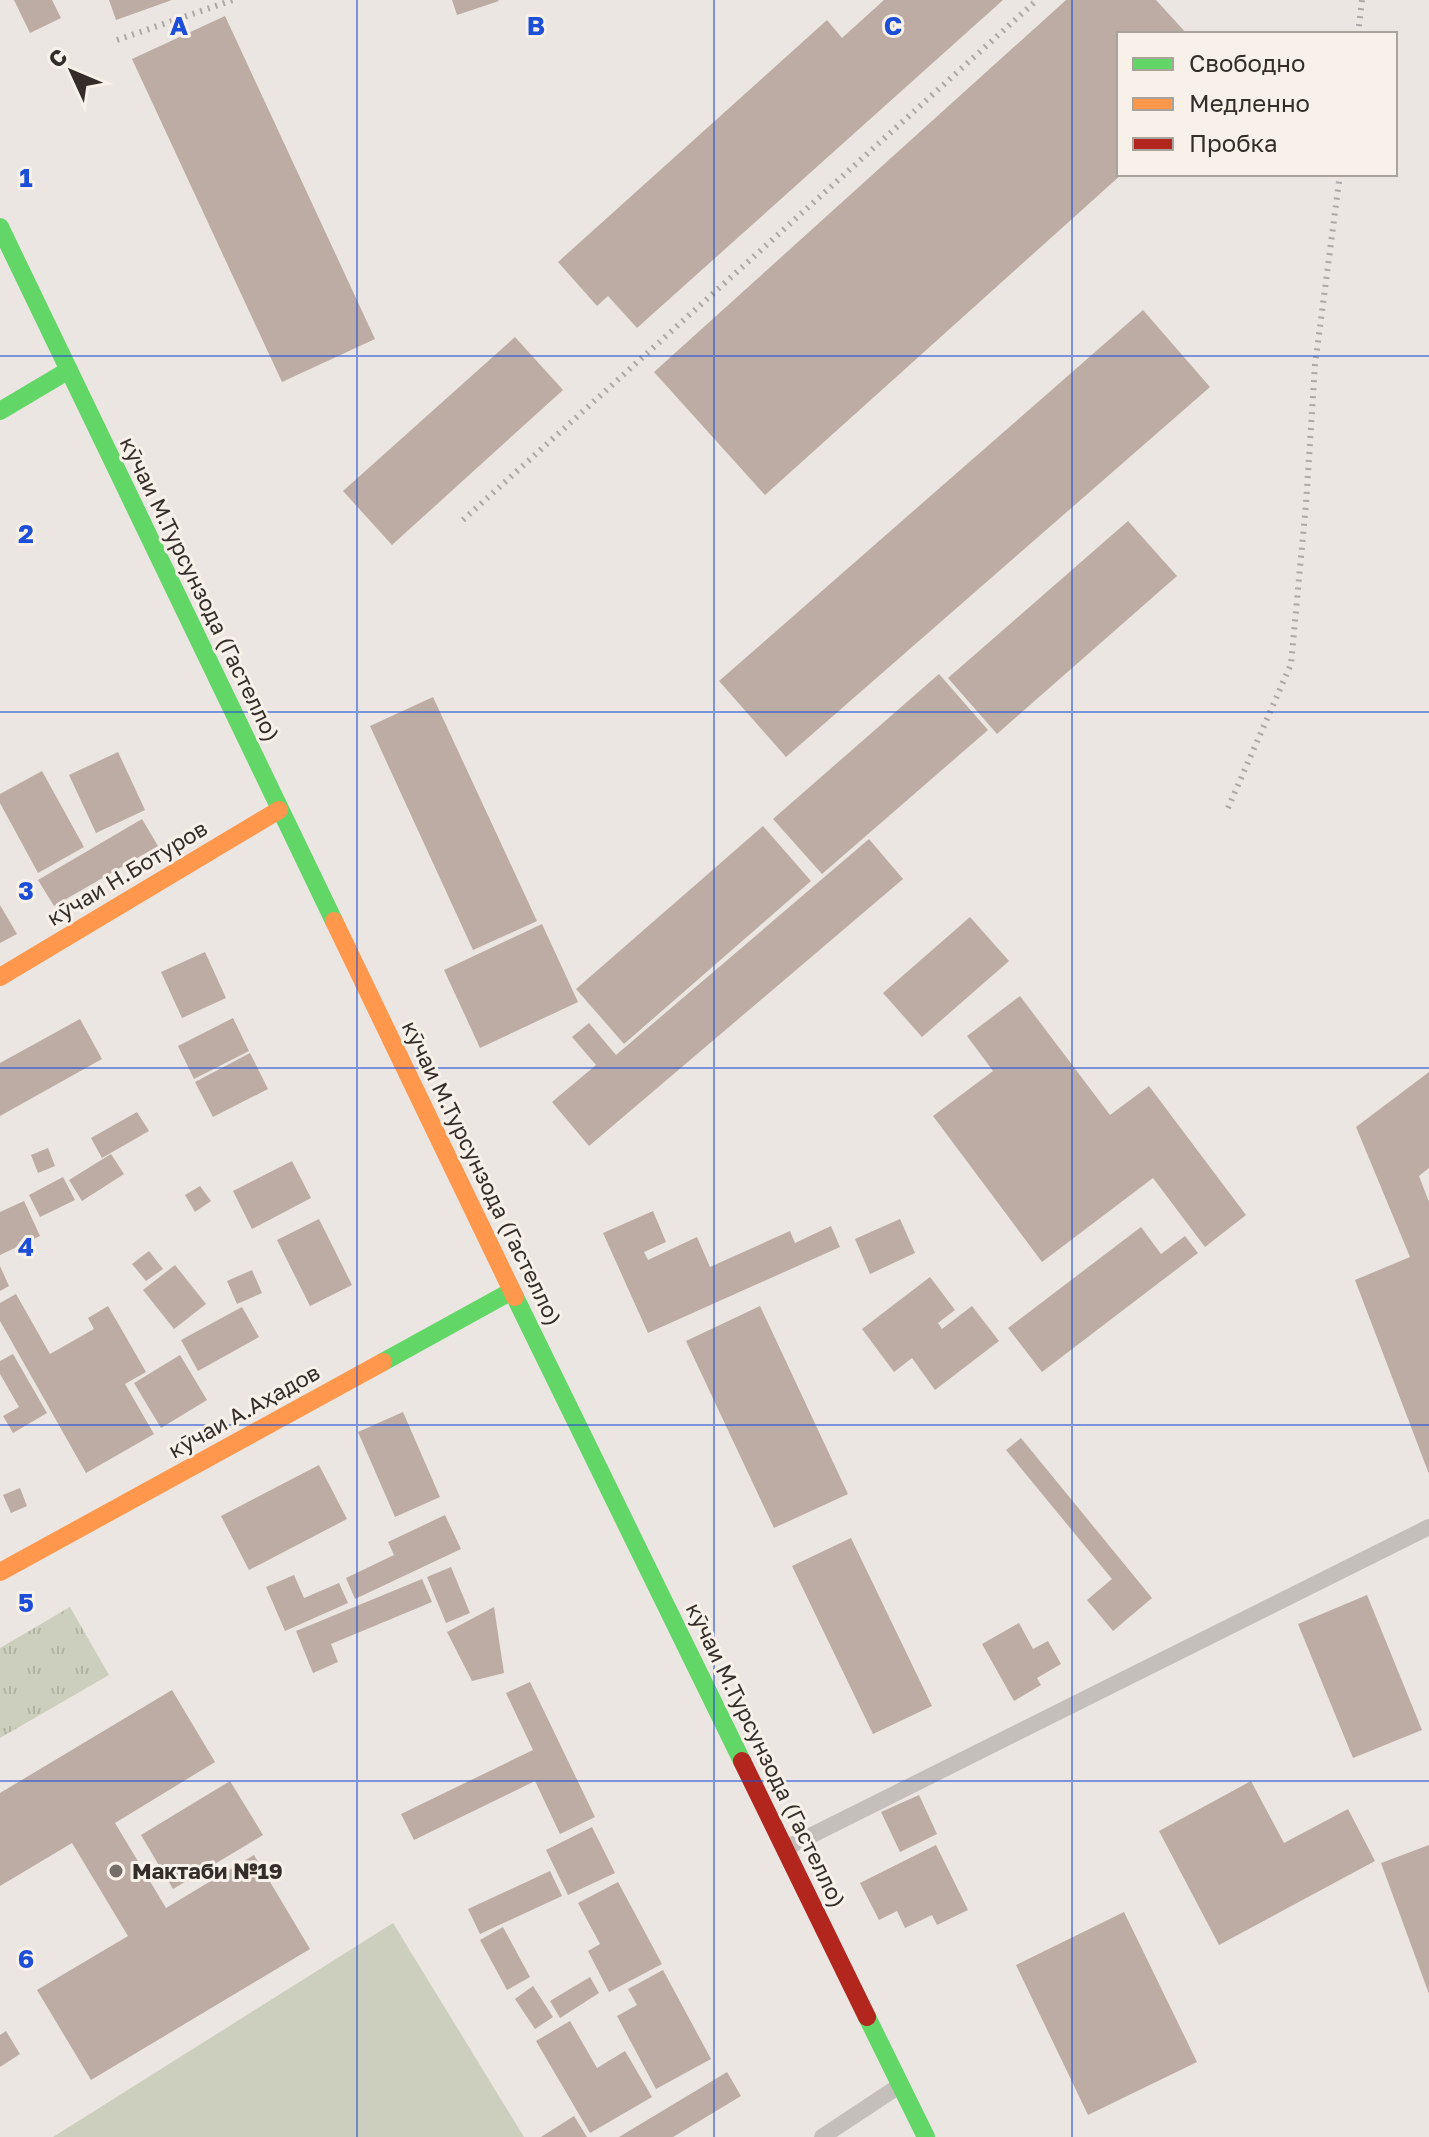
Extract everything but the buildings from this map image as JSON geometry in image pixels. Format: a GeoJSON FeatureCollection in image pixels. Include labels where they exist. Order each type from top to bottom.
{"type":"FeatureCollection","features":[{"type":"Feature","properties":{"kind":"street","name":"кӯчаи М.Турсунзода (Гастелло)"},"geometry":{"type":"LineString","coordinates":[[0,227],[512,1291],[926,2137]]}},
{"type":"Feature","properties":{"kind":"street"},"geometry":{"type":"LineString","coordinates":[[0,411],[69,370]]}},
{"type":"Feature","properties":{"kind":"street","name":"кӯчаи Н.Ботуров"},"geometry":{"type":"LineString","coordinates":[[0,977],[279,810]]}},
{"type":"Feature","properties":{"kind":"street","name":"кӯчаи А.Аҳадов"},"geometry":{"type":"LineString","coordinates":[[0,1572],[512,1291]]}},
{"type":"Feature","properties":{"kind":"lane"},"geometry":{"type":"LineString","coordinates":[[785,1849],[1429,1527]]}},
{"type":"Feature","properties":{"kind":"lane"},"geometry":{"type":"LineString","coordinates":[[822,2137],[900,2085]]}},
{"type":"Feature","properties":{"kind":"green space"},"geometry":{"type":"Polygon","coordinates":[[[70,1607],[109,1675],[0,1738],[0,1648],[70,1607]]]}},
{"type":"Feature","properties":{"kind":"green space"},"geometry":{"type":"Polygon","coordinates":[[[393,1923],[524,2137],[53,2137],[393,1923]]]}},
{"type":"Feature","properties":{"kind":"railway"},"geometry":{"type":"LineString","coordinates":[[117,40],[233,0]]}},
{"type":"Feature","properties":{"kind":"railway"},"geometry":{"type":"LineString","coordinates":[[463,520],[1037,0]]}},
{"type":"Feature","properties":{"kind":"railway"},"geometry":{"type":"LineString","coordinates":[[1358,32],[1362,0]]}},
{"type":"Feature","properties":{"kind":"railway"},"geometry":{"type":"LineString","coordinates":[[1228,808],[1291,664],[1315,365],[1340,176]]}},
{"type":"Feature","properties":{"kind":"traffic: fast"},"geometry":{"type":"LineString","coordinates":[[0,227],[334,921]]}},
{"type":"Feature","properties":{"kind":"traffic: fast"},"geometry":{"type":"LineString","coordinates":[[0,411],[69,370]]}},
{"type":"Feature","properties":{"kind":"traffic: fast"},"geometry":{"type":"LineString","coordinates":[[383,1362],[512,1291]]}},
{"type":"Feature","properties":{"kind":"traffic: fast"},"geometry":{"type":"LineString","coordinates":[[515,1297],[742,1761]]}},
{"type":"Feature","properties":{"kind":"traffic: fast"},"geometry":{"type":"LineString","coordinates":[[867,2017],[926,2137]]}},
{"type":"Feature","properties":{"kind":"traffic: slow"},"geometry":{"type":"LineString","coordinates":[[0,977],[279,810]]}},
{"type":"Feature","properties":{"kind":"traffic: slow"},"geometry":{"type":"LineString","coordinates":[[334,921],[515,1297]]}},
{"type":"Feature","properties":{"kind":"traffic: slow"},"geometry":{"type":"LineString","coordinates":[[0,1572],[383,1362]]}},
{"type":"Feature","properties":{"kind":"traffic: jam"},"geometry":{"type":"LineString","coordinates":[[742,1761],[867,2017]]}},
{"type":"Feature","properties":{"kind":"place","name":"Мактаби №19"},"geometry":{"type":"Point","coordinates":[116,1871]}}]}
